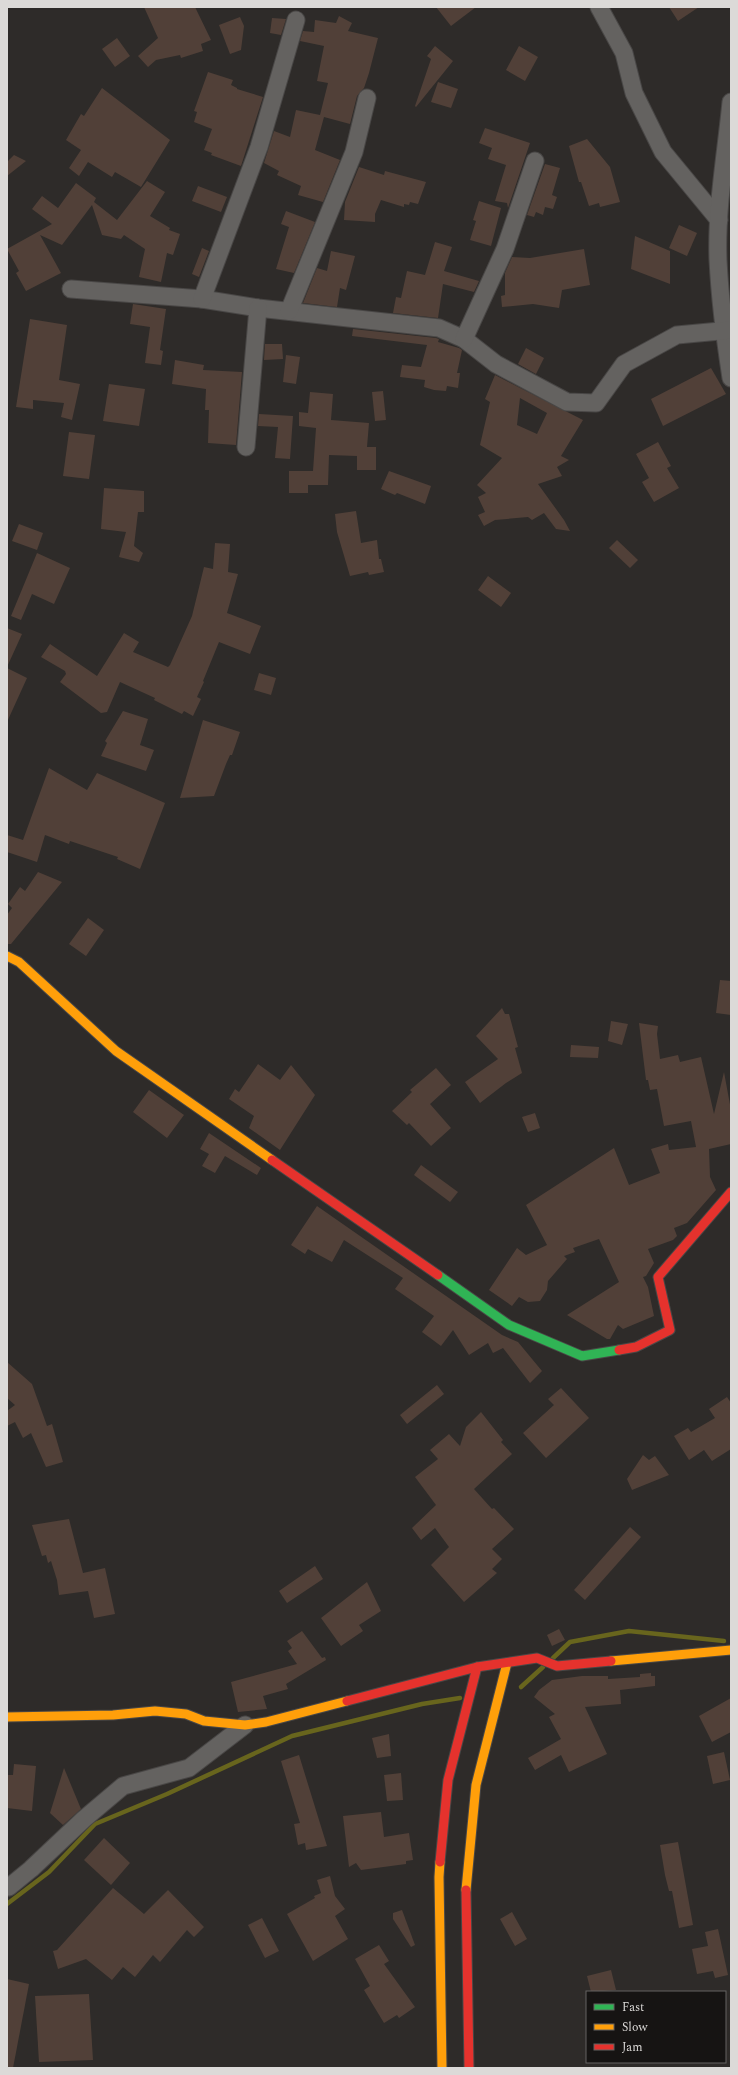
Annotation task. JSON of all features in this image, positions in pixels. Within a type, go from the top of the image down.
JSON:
[{"type":"street","points":[[599,7],[624,54],[634,93],[663,152],[719,220]]},
{"type":"street","points":[[202,299],[259,147],[296,20]]},
{"type":"street","points":[[289,310],[354,152],[367,98]]},
{"type":"street","points":[[731,102],[719,220],[718,259],[727,330],[731,378]]},
{"type":"street","points":[[464,338],[505,249],[535,161]]},
{"type":"street","points":[[72,289],[202,299],[258,308],[289,310],[439,328],[464,338],[496,364],[567,402],[596,404],[624,364],[677,335],[727,330]]},
{"type":"street","points":[[246,447],[258,308]]},
{"type":"street","points":[[7,956],[19,962],[116,1051],[509,1325],[582,1356],[636,1348],[670,1330],[658,1277],[731,1192]]},
{"type":"street","points":[[7,1717],[113,1715],[155,1711],[186,1714],[204,1721],[245,1725],[266,1722],[477,1667],[537,1658],[557,1666],[731,1650]]},
{"type":"street","points":[[470,2068],[466,1878],[476,1786],[507,1663]]},
{"type":"street","points":[[442,2068],[438,1877],[448,1780],[477,1667]]},
{"type":"street","points":[[7,1886],[9,1887],[32,1869],[84,1819],[123,1786],[189,1768],[245,1725]]},
{"type":"building","points":[[144,7],[195,7],[211,40],[201,44],[203,51],[181,58],[180,55],[156,60],[148,67],[138,56],[158,38]]},
{"type":"building","points":[[436,7],[476,7],[451,26]]},
{"type":"building","points":[[669,7],[699,7],[678,21]]},
{"type":"building","points":[[339,16],[352,23],[348,31],[378,38],[369,73],[364,88],[357,96],[350,124],[324,117],[315,150],[340,160],[323,202],[298,195],[301,186],[277,175],[279,171],[264,163],[274,131],[290,137],[296,110],[320,115],[328,83],[317,81],[324,46],[300,41],[303,31],[314,32],[315,20],[336,23]]},
{"type":"building","points":[[240,17],[244,26],[241,50],[230,54],[219,25]]},
{"type":"building","points":[[272,18],[286,19],[281,35],[270,33]]},
{"type":"building","points":[[117,38],[130,56],[115,67],[102,49]]},
{"type":"building","points":[[435,46],[453,61],[416,107],[415,106],[431,59],[427,56]]},
{"type":"building","points":[[519,46],[538,57],[525,81],[506,70]]},
{"type":"building","points":[[208,72],[233,80],[231,85],[237,89],[263,97],[241,166],[211,155],[212,153],[204,150],[212,129],[194,122],[197,112],[194,111]]},
{"type":"building","points":[[438,82],[458,89],[451,108],[431,102]]},
{"type":"building","points":[[102,88],[170,140],[141,187],[115,172],[112,177],[88,162],[79,176],[69,168],[81,150],[66,140],[81,114],[84,116]]},
{"type":"building","points":[[485,128],[530,143],[508,208],[507,203],[495,201],[506,165],[488,159],[492,148],[479,143]]},
{"type":"building","points":[[587,139],[610,167],[620,202],[600,207],[599,203],[589,206],[581,182],[579,182],[569,146]]},
{"type":"building","points":[[14,155],[26,161],[7,176],[7,162]]},
{"type":"building","points":[[545,164],[560,168],[552,195],[557,197],[553,209],[545,207],[543,215],[536,212],[534,217],[527,215]]},
{"type":"building","points":[[359,167],[384,175],[385,171],[426,182],[418,204],[410,202],[409,205],[404,204],[404,207],[381,200],[375,214],[375,222],[344,220],[345,202]]},
{"type":"building","points":[[147,181],[165,192],[150,216],[170,228],[169,230],[180,234],[173,255],[167,253],[161,282],[139,277],[145,249],[124,235],[121,239],[102,235],[92,205],[62,245],[40,235],[61,273],[26,291],[16,273],[19,271],[7,249],[52,224],[32,209],[42,196],[58,208],[76,183],[96,198],[94,202],[117,220]]},
{"type":"building","points":[[198,186],[227,197],[221,212],[192,201]]},
{"type":"building","points":[[479,201],[501,208],[491,246],[470,240],[476,221],[473,220]]},
{"type":"building","points":[[286,211],[315,222],[294,273],[276,269],[289,227],[281,224]]},
{"type":"building","points":[[679,225],[697,233],[687,256],[669,248]]},
{"type":"building","points":[[635,236],[670,251],[670,284],[631,269]]},
{"type":"building","points":[[435,242],[452,247],[444,271],[479,281],[474,292],[443,284],[438,318],[393,313],[396,297],[401,298],[407,271],[425,275]]},
{"type":"building","points":[[202,248],[209,251],[199,277],[192,274]]},
{"type":"building","points":[[584,249],[590,285],[562,290],[559,308],[533,304],[502,307],[501,296],[505,295],[505,273],[512,257],[530,258]]},
{"type":"building","points":[[331,251],[355,256],[346,290],[340,288],[337,307],[303,303],[317,268],[327,271]]},
{"type":"building","points":[[133,304],[166,309],[160,350],[163,351],[161,365],[145,363],[150,327],[130,324]]},
{"type":"building","points":[[30,319],[67,325],[59,380],[80,384],[72,420],[61,417],[64,403],[33,400],[33,409],[16,407]]},
{"type":"building","points":[[353,329],[436,338],[439,339],[438,342],[459,348],[462,350],[457,373],[460,373],[458,388],[447,386],[446,391],[434,390],[424,387],[425,380],[400,377],[402,365],[421,367],[427,345],[352,336]]},
{"type":"building","points":[[265,344],[282,344],[283,359],[264,360]]},
{"type":"building","points":[[526,348],[544,358],[536,374],[518,364]]},
{"type":"building","points":[[286,355],[300,357],[296,384],[283,382]]},
{"type":"building","points":[[175,360],[204,365],[203,370],[242,372],[236,445],[208,443],[209,410],[205,410],[206,389],[172,384]]},
{"type":"building","points":[[711,368],[726,394],[663,426],[651,399]]},
{"type":"building","points":[[495,375],[583,420],[561,456],[569,460],[557,467],[562,476],[538,484],[564,520],[570,531],[556,529],[544,513],[532,520],[528,517],[495,520],[484,526],[478,515],[485,512],[478,497],[486,493],[477,485],[502,458],[480,445],[490,402],[485,399]],"holes":[[[520,398],[547,413],[537,434],[517,425]]]},
{"type":"building","points":[[109,384],[145,389],[139,426],[103,421]]},
{"type":"building","points":[[383,391],[386,420],[375,421],[372,392]]},
{"type":"building","points":[[310,392],[333,394],[331,420],[369,423],[367,447],[376,447],[376,470],[357,470],[357,456],[329,455],[328,485],[308,485],[308,493],[289,493],[289,471],[313,471],[316,428],[299,426],[299,412],[308,413]]},
{"type":"building","points":[[259,414],[293,416],[290,459],[275,458],[278,427],[258,426]]},
{"type":"building","points":[[69,432],[95,435],[89,479],[63,476]]},
{"type":"building","points":[[658,442],[671,466],[667,468],[679,488],[654,502],[642,482],[649,478],[636,454]]},
{"type":"building","points":[[389,471],[431,486],[425,504],[397,493],[395,495],[381,489]]},
{"type":"building","points":[[104,488],[144,491],[144,512],[138,512],[134,546],[143,553],[139,562],[119,557],[126,532],[101,529]]},
{"type":"building","points":[[356,511],[361,543],[377,540],[379,559],[381,559],[384,572],[369,575],[368,572],[350,576],[337,532],[335,514]]},
{"type":"building","points":[[19,524],[43,533],[37,550],[12,541]]},
{"type":"building","points":[[617,540],[638,560],[630,568],[609,548]]},
{"type":"building","points":[[215,543],[230,544],[228,572],[238,574],[227,613],[261,626],[250,654],[219,642],[197,697],[201,699],[193,716],[184,711],[182,714],[154,700],[155,698],[120,682],[107,712],[101,713],[60,682],[66,674],[65,671],[41,657],[50,644],[97,676],[124,633],[139,642],[133,652],[168,667],[192,616],[204,567],[213,569]]},
{"type":"building","points":[[37,553],[70,568],[54,604],[32,594],[21,620],[11,616]]},
{"type":"building","points":[[488,576],[511,593],[501,607],[478,590]]},
{"type":"building","points":[[7,628],[22,634],[7,667]]},
{"type":"building","points":[[7,668],[27,678],[7,722]]},
{"type":"building","points":[[259,673],[276,678],[271,695],[254,690]]},
{"type":"building","points":[[123,711],[148,719],[140,745],[154,750],[146,771],[101,756],[107,743],[105,741]]},
{"type":"building","points":[[203,720],[240,732],[232,755],[230,755],[226,764],[214,796],[180,798]]},
{"type":"building","points":[[49,768],[87,790],[97,773],[165,803],[140,869],[117,859],[118,857],[70,841],[69,844],[45,835],[37,862],[7,852],[7,835],[23,840]]},
{"type":"building","points":[[38,872],[62,882],[11,944],[7,944],[7,915],[12,908],[8,904],[20,887],[25,891]]},
{"type":"building","points":[[88,918],[104,930],[86,956],[69,944]]},
{"type":"building","points":[[720,980],[731,981],[731,1015],[716,1013]]},
{"type":"building","points":[[502,1008],[505,1014],[509,1014],[518,1047],[515,1048],[522,1073],[480,1103],[465,1082],[498,1059],[476,1036]]},
{"type":"building","points":[[611,1021],[628,1024],[622,1045],[608,1041]]},
{"type":"building","points":[[639,1023],[658,1026],[657,1034],[660,1059],[678,1055],[680,1062],[701,1057],[714,1114],[724,1072],[731,1110],[731,1144],[709,1149],[710,1177],[716,1190],[687,1223],[674,1228],[677,1236],[673,1240],[648,1249],[654,1263],[646,1276],[643,1277],[648,1287],[654,1316],[623,1329],[618,1325],[610,1339],[607,1339],[567,1315],[619,1282],[599,1239],[573,1248],[575,1252],[564,1256],[567,1259],[548,1281],[547,1290],[540,1301],[528,1302],[519,1297],[512,1306],[489,1290],[517,1248],[526,1255],[547,1245],[526,1205],[614,1148],[629,1185],[660,1173],[651,1149],[668,1144],[669,1150],[696,1147],[691,1121],[664,1126],[657,1089],[650,1090],[648,1080],[646,1080]]},
{"type":"building","points":[[571,1045],[599,1047],[598,1058],[570,1057]]},
{"type":"building","points":[[258,1064],[280,1080],[291,1065],[315,1095],[280,1150],[249,1128],[254,1116],[229,1099],[235,1089],[239,1092]]},
{"type":"building","points":[[436,1068],[451,1085],[430,1104],[451,1128],[431,1146],[409,1123],[407,1125],[392,1111],[412,1092],[410,1090]]},
{"type":"building","points":[[149,1090],[184,1115],[167,1138],[133,1112]]},
{"type":"building","points":[[535,1113],[540,1128],[528,1132],[522,1117]]},
{"type":"building","points":[[209,1133],[261,1168],[257,1175],[225,1156],[215,1173],[202,1166],[209,1154],[200,1149]]},
{"type":"building","points":[[421,1165],[458,1192],[450,1202],[414,1175]]},
{"type":"building","points":[[317,1206],[502,1335],[518,1342],[542,1371],[530,1383],[503,1348],[493,1353],[488,1343],[469,1355],[453,1330],[441,1346],[422,1332],[434,1316],[395,1289],[403,1278],[344,1240],[332,1262],[308,1249],[305,1254],[291,1245]]},
{"type":"building","points":[[7,1362],[32,1384],[47,1426],[52,1424],[63,1462],[46,1467],[31,1433],[23,1438],[15,1422],[7,1426],[7,1411],[15,1405],[7,1398]]},
{"type":"building","points":[[437,1385],[444,1394],[407,1424],[400,1415]]},
{"type":"building","points":[[561,1388],[589,1418],[546,1458],[523,1433],[554,1405],[548,1399]]},
{"type":"building","points":[[727,1397],[731,1403],[731,1449],[712,1461],[704,1450],[689,1460],[674,1436],[688,1428],[691,1432],[715,1418],[709,1409]]},
{"type":"building","points":[[481,1412],[503,1440],[501,1442],[512,1454],[474,1489],[492,1509],[494,1508],[514,1529],[492,1549],[502,1559],[492,1569],[497,1573],[464,1602],[431,1565],[449,1547],[435,1528],[421,1540],[412,1528],[436,1505],[415,1477],[438,1459],[430,1450],[449,1434],[460,1446],[466,1427]]},
{"type":"building","points":[[643,1455],[649,1460],[655,1456],[669,1475],[632,1490],[627,1479]]},
{"type":"building","points":[[69,1519],[83,1573],[105,1568],[115,1614],[94,1618],[88,1591],[59,1595],[57,1580],[51,1561],[48,1563],[46,1555],[42,1556],[32,1525]]},
{"type":"building","points":[[630,1527],[641,1537],[585,1600],[574,1590]]},
{"type":"building","points":[[315,1566],[323,1579],[287,1603],[279,1591]]},
{"type":"building","points":[[367,1582],[381,1611],[359,1625],[363,1631],[341,1646],[321,1618]]},
{"type":"building","points":[[559,1629],[565,1640],[552,1646],[547,1635]]},
{"type":"building","points":[[302,1631],[322,1658],[325,1657],[326,1660],[286,1684],[288,1689],[263,1696],[267,1709],[238,1712],[231,1682],[297,1664],[288,1651],[292,1648],[287,1641]]},
{"type":"building","points":[[651,1673],[651,1676],[655,1676],[655,1686],[620,1690],[621,1704],[585,1707],[607,1754],[569,1772],[561,1755],[535,1770],[528,1758],[561,1739],[549,1717],[555,1714],[534,1697],[539,1690],[552,1680],[582,1676],[608,1676],[608,1679],[640,1677],[640,1674]]},
{"type":"building","points":[[731,1698],[731,1732],[712,1742],[699,1716]]},
{"type":"building","points":[[389,1734],[391,1756],[377,1758],[372,1738]]},
{"type":"building","points":[[724,1752],[730,1780],[713,1784],[707,1756]]},
{"type":"building","points":[[299,1755],[327,1846],[306,1850],[305,1843],[298,1845],[294,1824],[300,1823],[281,1761]]},
{"type":"building","points":[[14,1764],[36,1766],[32,1811],[7,1808],[7,1775],[13,1775]]},
{"type":"building","points":[[64,1768],[81,1809],[63,1825],[50,1813]]},
{"type":"building","points":[[401,1773],[403,1800],[387,1801],[384,1775]]},
{"type":"building","points":[[381,1812],[384,1837],[409,1833],[413,1860],[406,1861],[406,1864],[361,1870],[356,1863],[349,1867],[343,1816]]},
{"type":"building","points":[[104,1838],[130,1863],[111,1885],[84,1860]]},
{"type":"building","points":[[678,1842],[693,1925],[679,1928],[672,1891],[669,1891],[665,1875],[660,1845]]},
{"type":"building","points":[[330,1876],[335,1896],[345,1909],[335,1916],[348,1939],[313,1961],[287,1914],[321,1893],[317,1880]]},
{"type":"building","points":[[113,1888],[144,1914],[168,1890],[204,1927],[194,1937],[187,1930],[160,1962],[153,1955],[135,1977],[123,1967],[112,1980],[86,1959],[58,1969],[53,1951],[57,1950]]},
{"type":"building","points":[[402,1910],[415,1945],[411,1947],[393,1919],[393,1913]]},
{"type":"building","points":[[512,1912],[527,1939],[515,1946],[500,1919]]},
{"type":"building","points":[[262,1918],[279,1951],[265,1958],[248,1925]]},
{"type":"building","points":[[718,1929],[728,1975],[715,1978],[713,1971],[697,1974],[692,1949],[708,1946],[705,1932]]},
{"type":"building","points":[[379,1945],[389,1961],[384,1964],[415,2007],[399,2018],[397,2015],[384,2023],[364,1990],[370,1986],[355,1959]]},
{"type":"building","points":[[611,1970],[616,1990],[591,1991],[587,1976]]},
{"type":"building","points":[[7,1979],[29,1984],[13,2068],[7,2067]]},
{"type":"building","points":[[89,1994],[93,2060],[39,2062],[35,1996]]},
{"type":"waterway","points":[[553,1658],[570,1642],[629,1631],[724,1641]]},
{"type":"waterway","points":[[521,1687],[543,1667]]},
{"type":"waterway","points":[[7,1904],[49,1872],[95,1824],[167,1794],[292,1736],[422,1704],[460,1698]]},
{"type":"traffic: fast","points":[[438,1275],[509,1325],[582,1356],[619,1350]]},
{"type":"traffic: slow","points":[[7,956],[19,962],[116,1051],[272,1160]]},
{"type":"traffic: slow","points":[[611,1661],[731,1650]]},
{"type":"traffic: slow","points":[[466,1890],[476,1785],[507,1663]]},
{"type":"traffic: slow","points":[[7,1717],[113,1715],[155,1711],[186,1714],[204,1721],[245,1725],[266,1722],[347,1701]]},
{"type":"traffic: slow","points":[[440,1862],[442,2068]]},
{"type":"traffic: jam","points":[[272,1160],[438,1275]]},
{"type":"traffic: jam","points":[[619,1350],[636,1347],[670,1330],[658,1277],[731,1192]]},
{"type":"traffic: jam","points":[[347,1701],[477,1667],[537,1658],[557,1666],[611,1661]]},
{"type":"traffic: jam","points":[[440,1862],[448,1780],[477,1667]]},
{"type":"traffic: jam","points":[[466,1890],[469,2068]]}]
